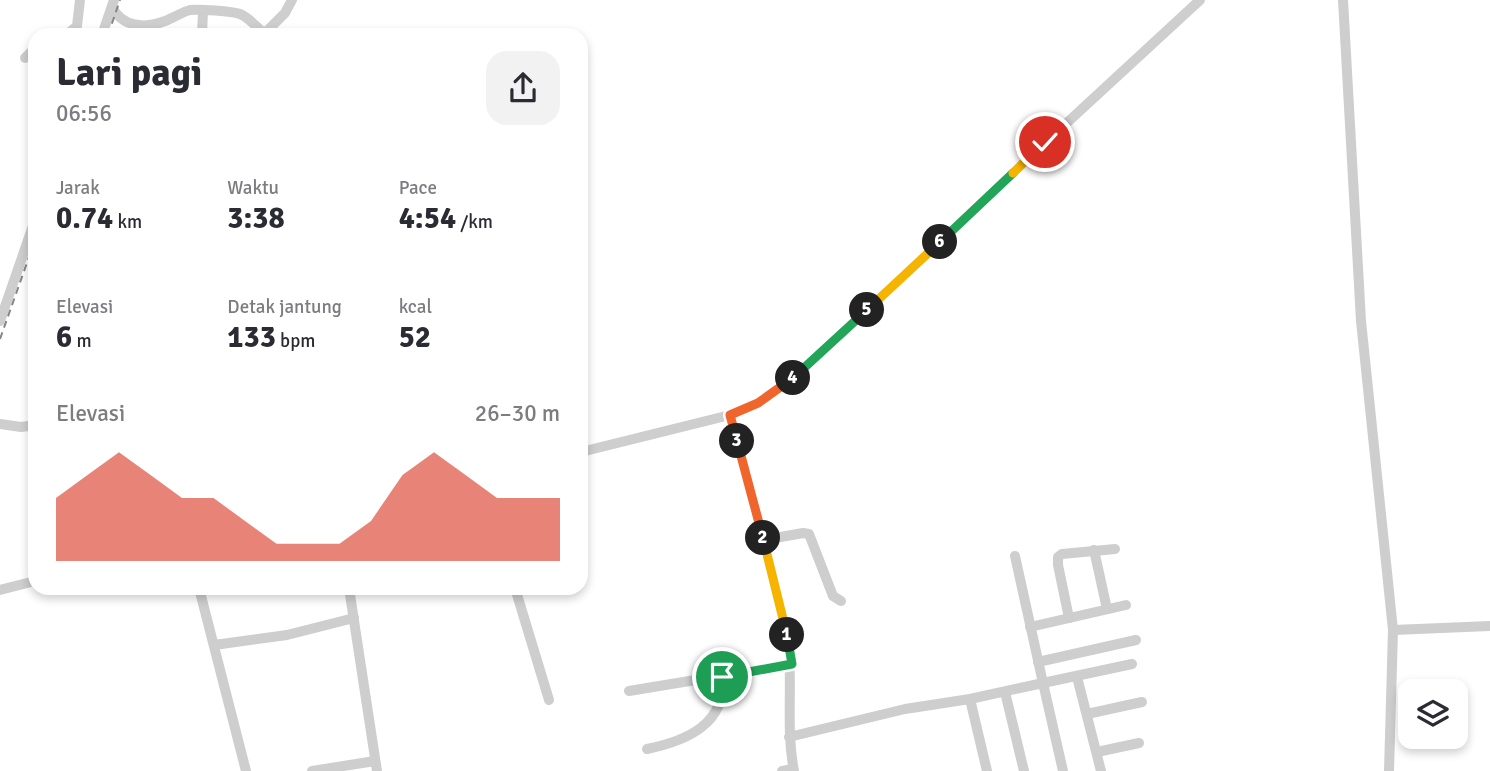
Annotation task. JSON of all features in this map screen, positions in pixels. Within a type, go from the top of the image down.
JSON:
[{"type":"street","points":[[80,0],[80,28]]},
{"type":"street","points":[[270,28],[292,0]]},
{"type":"street","points":[[588,450],[730,415],[758,403],[784,387],[1200,0]]},
{"type":"street","points":[[1343,0],[1361,320],[1393,630],[1389,771]]},
{"type":"street","points":[[113,3],[122,20],[131,25],[161,23],[190,10],[240,14],[258,28]]},
{"type":"street","points":[[104,28],[113,3]]},
{"type":"street","points":[[202,28],[203,11]]},
{"type":"street","points":[[25,58],[28,55]]},
{"type":"street","points":[[0,321],[28,240]]},
{"type":"street","points":[[730,415],[764,540],[792,664],[789,737],[794,770],[782,771]]},
{"type":"street","points":[[0,424],[28,426]]},
{"type":"street","points":[[764,540],[809,534],[833,596],[841,601]]},
{"type":"street","points":[[1069,618],[1057,559],[1062,554],[1115,549]]},
{"type":"street","points":[[1094,550],[1107,609]]},
{"type":"street","points":[[1015,556],[1063,771]]},
{"type":"street","points":[[0,590],[28,583]]},
{"type":"street","points":[[201,595],[246,771]]},
{"type":"street","points":[[312,771],[376,766],[350,595]]},
{"type":"street","points":[[517,595],[549,700]]},
{"type":"street","points":[[1030,628],[1126,605]]},
{"type":"street","points":[[214,646],[287,635],[354,618]]},
{"type":"street","points":[[1393,630],[1490,626]]},
{"type":"street","points":[[1038,662],[1136,640]]},
{"type":"street","points":[[629,691],[792,664]]},
{"type":"street","points":[[789,737],[905,709],[970,699],[1132,664]]},
{"type":"street","points":[[647,749],[676,742],[697,731],[707,722],[723,695],[722,677]]},
{"type":"street","points":[[1077,677],[1101,771]]},
{"type":"street","points":[[1005,692],[1024,771]]},
{"type":"street","points":[[970,699],[987,771]]},
{"type":"street","points":[[1087,714],[1142,702]]},
{"type":"street","points":[[1097,752],[1139,743]]},
{"type":"railway","points":[[110,28],[120,0]]},
{"type":"railway","points":[[0,339],[28,260]]},
{"type":"route","points":[[722,677],[792,664],[764,540],[730,415],[758,403],[784,387],[912,270],[1045,142]]}]
